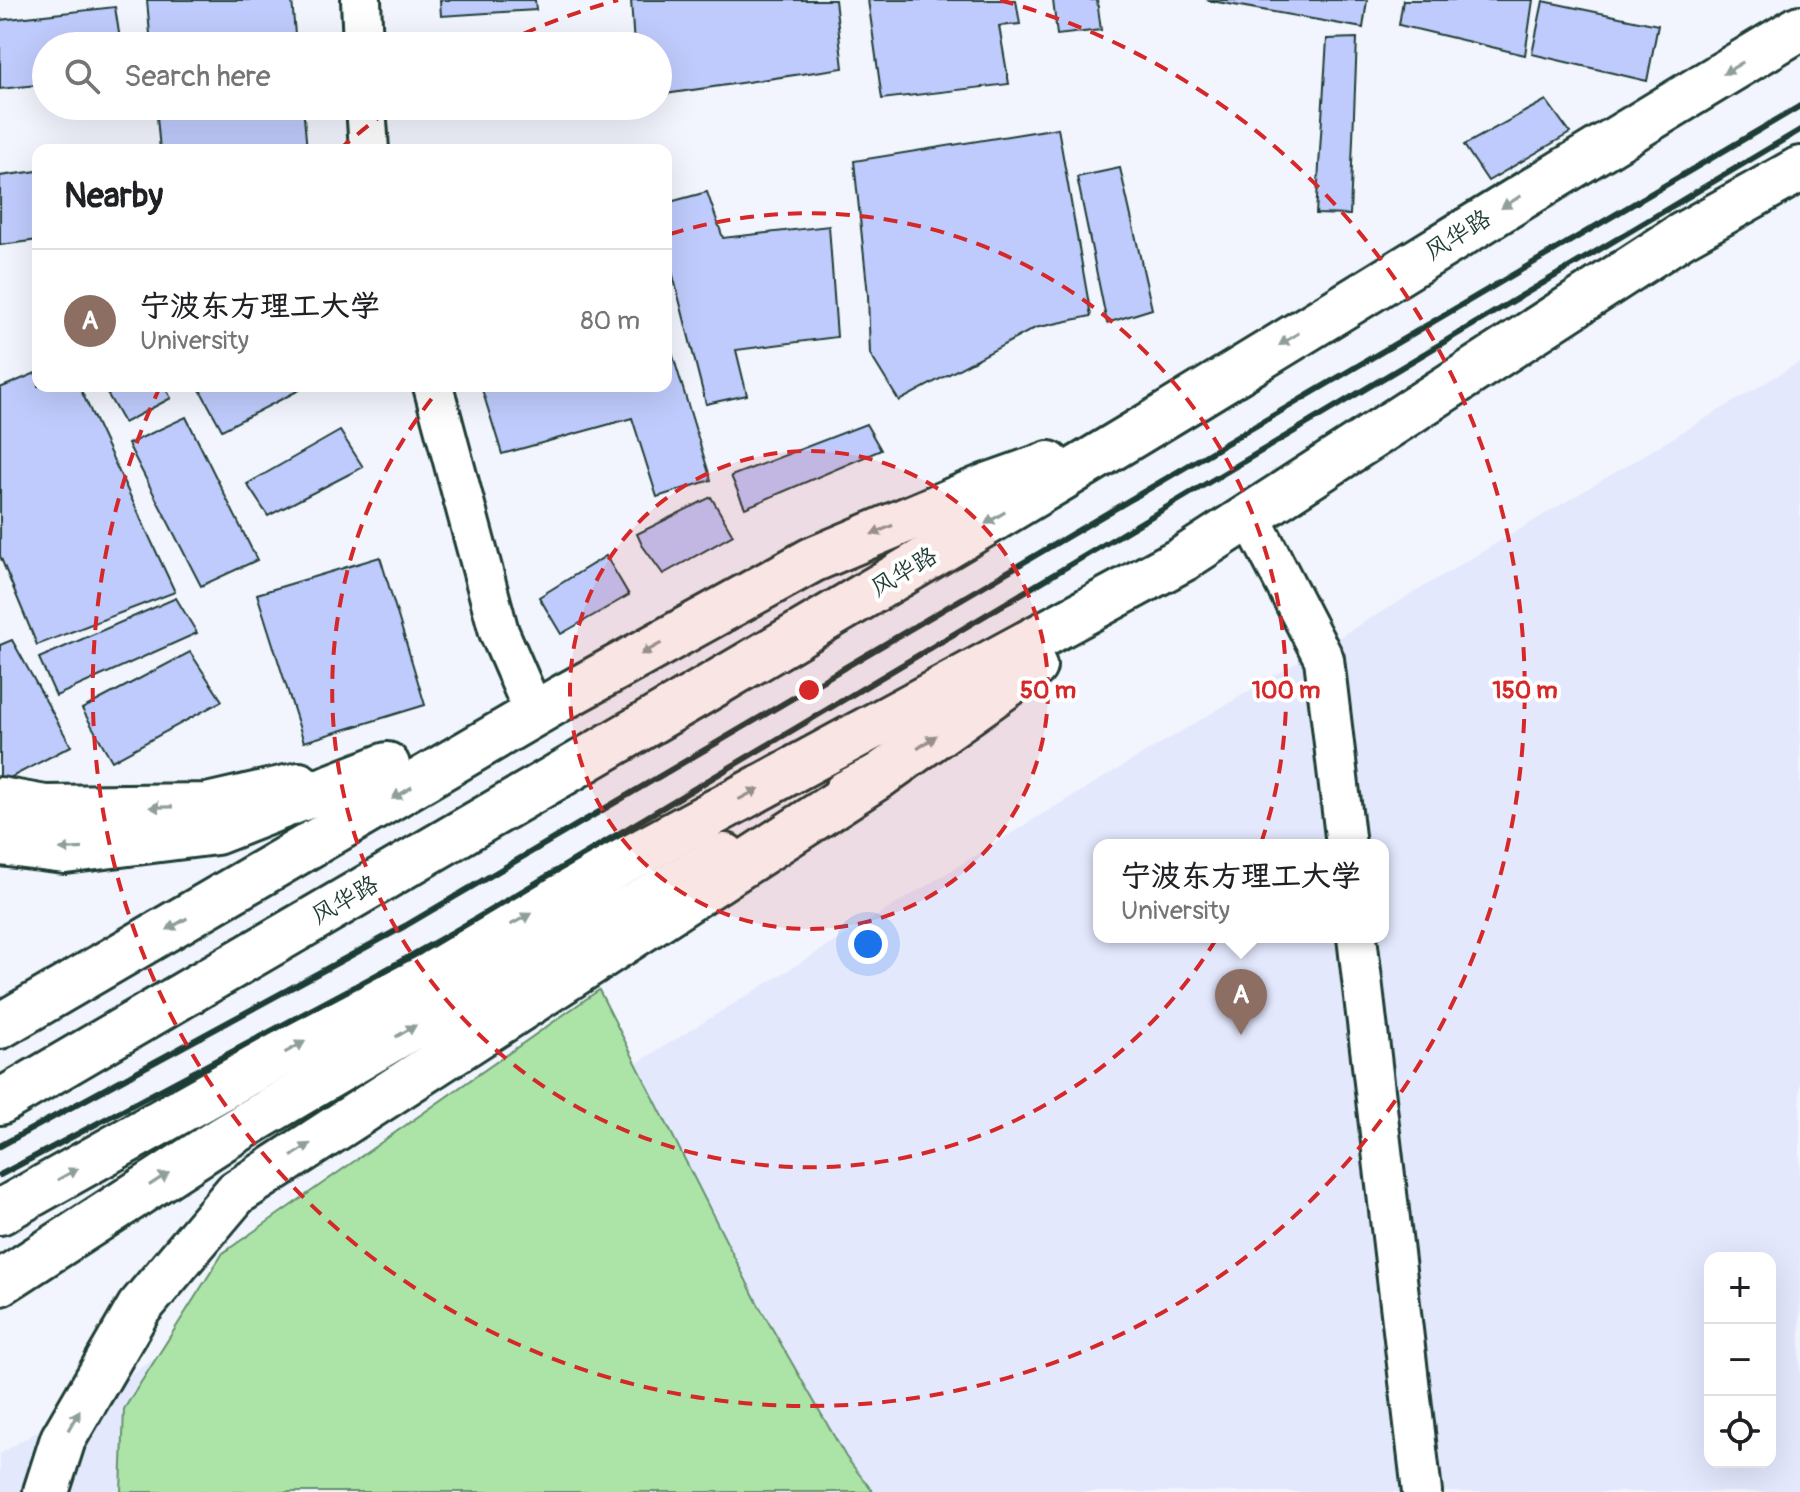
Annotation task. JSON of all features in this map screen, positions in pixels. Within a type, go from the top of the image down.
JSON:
[{"type":"main road","name":"风华路","points":[[0,1102],[675,709],[1138,433],[1617,137],[1800,28]]},
{"type":"main road","points":[[46,1492],[63,1439],[139,1308],[236,1193],[879,776],[1183,559],[1681,236],[1800,169]]},
{"type":"main road","points":[[0,1026],[535,715],[812,560],[987,486],[1138,433]]},
{"type":"main road","points":[[0,1212],[617,865],[1183,559]]},
{"type":"main road","points":[[0,843],[65,851],[216,832],[387,765],[535,715]]},
{"type":"main road","points":[[0,800],[45,808],[207,806],[387,765]]},
{"type":"main road","points":[[0,1283],[222,1139],[429,1017],[655,893],[879,776]]},
{"type":"street","points":[[361,0],[362,32]]},
{"type":"street","points":[[367,120],[369,144]]},
{"type":"street","points":[[435,392],[499,632],[535,715]]},
{"type":"street","points":[[1250,516],[1324,659],[1345,839]]},
{"type":"street","points":[[1358,943],[1422,1492]]},
{"type":"shaded area","points":[[1800,362],[1800,1492],[0,1492],[0,1454],[1046,812]]},
{"type":"green space","points":[[599,990],[758,1304],[846,1457],[873,1492],[121,1492],[124,1409],[223,1253]]},
{"type":"building","points":[[147,0],[292,0],[295,32],[150,32]]},
{"type":"building","points":[[440,0],[535,0],[536,10],[441,16]]},
{"type":"building","points":[[631,0],[835,0],[843,68],[672,93],[672,32],[633,32]]},
{"type":"building","points":[[868,0],[1016,0],[1020,24],[999,26],[1009,84],[882,99]]},
{"type":"building","points":[[1053,0],[1097,0],[1101,30],[1057,35]]},
{"type":"building","points":[[1206,0],[1367,0],[1363,28]]},
{"type":"building","points":[[1403,0],[1533,0],[1525,55],[1399,25]]},
{"type":"building","points":[[1543,1],[1658,25],[1647,81],[1532,54]]},
{"type":"building","points":[[115,7],[119,32],[32,32],[32,86],[0,89],[0,20]]},
{"type":"building","points":[[1357,38],[1350,215],[1316,214],[1327,39]]},
{"type":"building","points":[[1546,100],[1570,133],[1488,181],[1464,145]]},
{"type":"building","points":[[157,120],[304,120],[306,144],[159,144]]},
{"type":"building","points":[[1058,128],[1091,316],[1035,328],[899,401],[870,354],[868,295],[854,161]]},
{"type":"building","points":[[1120,168],[1152,309],[1107,323],[1077,177]]},
{"type":"building","points":[[32,172],[32,241],[0,245],[0,176]]},
{"type":"building","points":[[707,192],[723,238],[829,226],[837,337],[736,350],[747,395],[706,404],[672,271],[672,201]]},
{"type":"building","points":[[672,353],[711,480],[657,497],[632,418],[502,454],[483,392],[672,392]]},
{"type":"building","points":[[32,375],[32,392],[82,392],[175,592],[37,645],[0,556],[0,388]]},
{"type":"building","points":[[106,392],[168,392],[171,398],[124,423]]},
{"type":"building","points":[[201,392],[295,392],[222,430]]},
{"type":"building","points":[[186,417],[257,560],[201,586],[128,444]]},
{"type":"building","points":[[866,424],[881,450],[745,508],[731,476]]},
{"type":"building","points":[[340,431],[363,467],[268,516],[247,484]]},
{"type":"building","points":[[711,497],[733,535],[663,574],[637,534]]},
{"type":"building","points":[[606,556],[629,595],[561,634],[539,597]]},
{"type":"building","points":[[380,557],[425,705],[304,742],[257,594]]},
{"type":"building","points":[[176,598],[197,633],[56,696],[39,658]]},
{"type":"building","points":[[12,640],[71,746],[6,780],[0,777],[0,645]]},
{"type":"building","points":[[190,652],[222,701],[112,761],[82,709]]},
{"type":"railway","points":[[0,1146],[405,926],[1800,106]]},
{"type":"railway","points":[[0,1175],[420,952],[1800,130]]},
{"type":"place","name":"宁波东方理工大学","points":[[1241,1035]]}]
